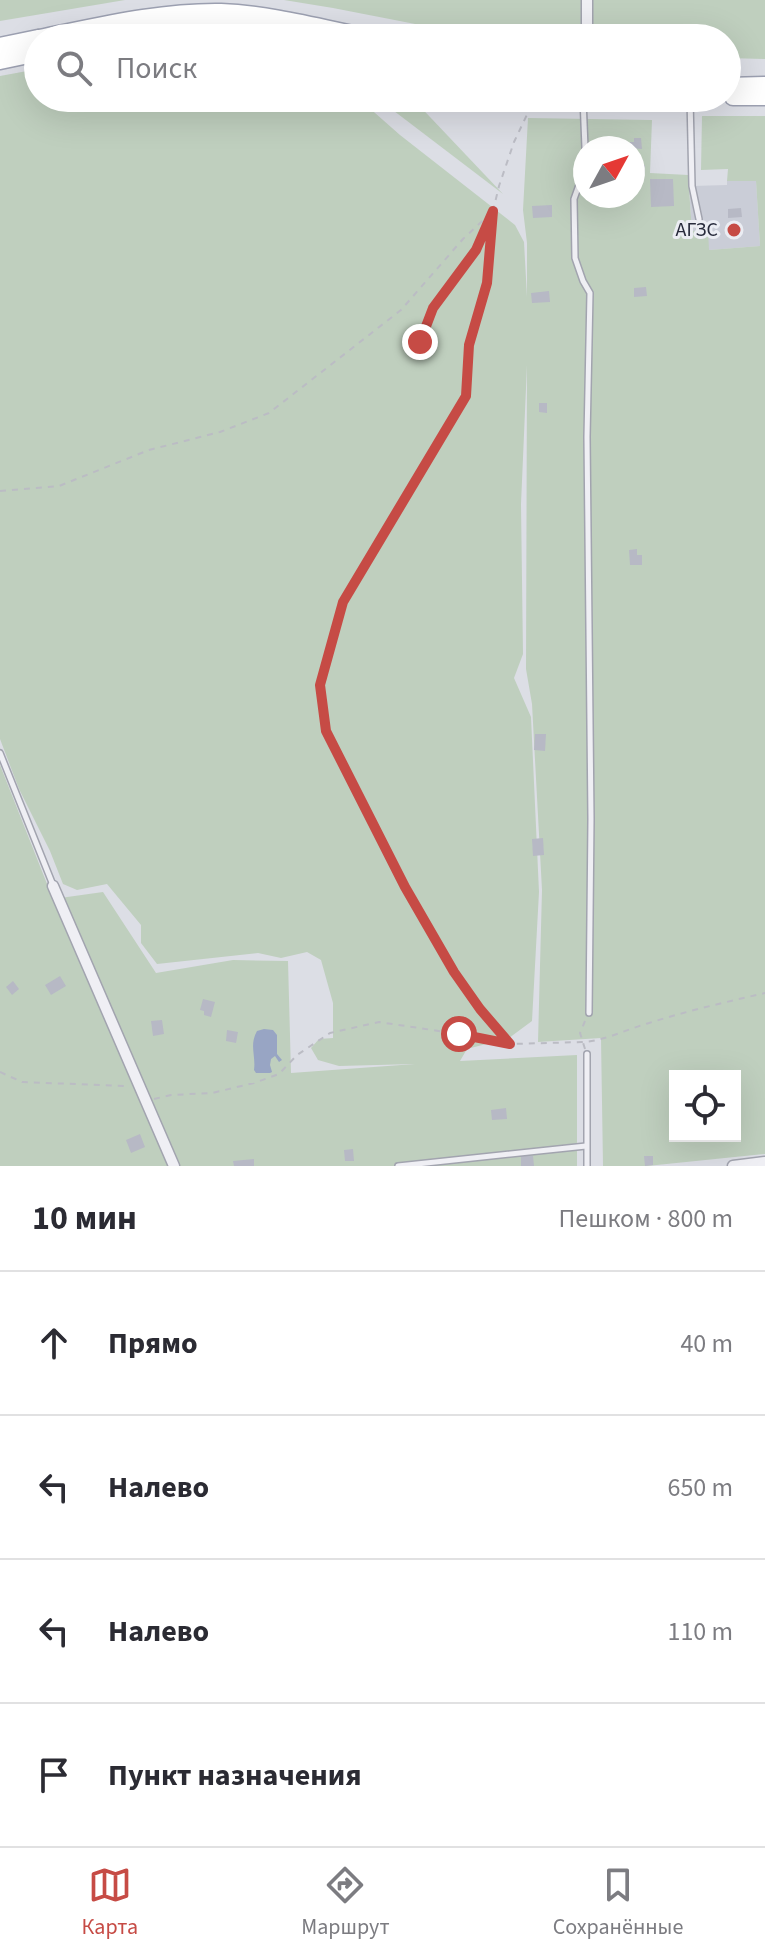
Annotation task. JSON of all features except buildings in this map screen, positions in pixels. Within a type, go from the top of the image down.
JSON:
[{"type":"main road","points":[[108,24],[165,15],[219,12],[301,24]]},
{"type":"main road","points":[[0,46],[24,41]]},
{"type":"main road","points":[[0,61],[24,56]]},
{"type":"main road","points":[[741,86],[765,85]]},
{"type":"main road","points":[[741,97],[765,97]]},
{"type":"street","points":[[587,0],[587,24]]},
{"type":"street","points":[[53,886],[174,1166]]},
{"type":"street","points":[[733,1166],[765,1162]]},
{"type":"lane","points":[[584,112],[585,136]]},
{"type":"lane","points":[[690,112],[692,186],[699,219]]},
{"type":"lane","points":[[574,208],[575,258],[590,293],[587,437],[591,819],[589,1013]]},
{"type":"lane","points":[[0,753],[53,886]]},
{"type":"lane","points":[[587,1054],[587,1166]]},
{"type":"lane","points":[[398,1166],[586,1146]]},
{"type":"path","points":[[510,1044],[454,972],[405,887],[326,731],[320,685],[343,602],[466,396],[469,345],[487,283],[493,211],[514,142],[528,112]]},
{"type":"path","points":[[425,357],[420,342],[433,308],[476,250],[493,211]]},
{"type":"path","points":[[0,491],[59,486],[149,450],[220,432],[269,413],[401,310],[463,239],[493,211]]},
{"type":"path","points":[[0,1072],[22,1082],[125,1086],[146,1101],[171,1095],[212,1093],[254,1083],[279,1074],[297,1055],[330,1033],[379,1022],[510,1044],[582,1042],[594,1041],[691,1010],[765,993]]},
{"type":"path","points":[[587,1054],[580,1033],[589,1013]]},
{"type":"shaded area","points":[[727,181],[756,181],[760,246],[709,250],[692,231],[689,188],[727,185]]},
{"type":"green space","points":[[0,0],[125,0],[0,21]]},
{"type":"green space","points":[[284,0],[765,0],[765,59],[741,58],[741,24],[415,24]]},
{"type":"green space","points":[[24,72],[24,112],[374,112],[515,225],[524,242],[527,297],[527,243],[523,210],[528,118],[652,120],[650,173],[688,175],[692,231],[708,230],[709,250],[760,246],[756,181],[727,181],[728,169],[701,170],[702,116],[765,116],[765,1154],[647,1166],[603,1166],[601,1038],[538,1042],[542,890],[532,704],[526,669],[527,365],[521,504],[523,654],[514,678],[531,717],[539,892],[532,1021],[509,1038],[467,1049],[460,1061],[577,1055],[577,1166],[0,1166],[0,765],[53,899],[103,892],[156,973],[233,960],[288,961],[291,1073],[415,1064],[339,1066],[318,1060],[311,1048],[319,1039],[333,1038],[333,1003],[321,960],[307,952],[281,958],[258,953],[157,964],[141,943],[141,925],[107,884],[77,890],[63,884],[19,789],[0,739],[0,76]]},
{"type":"green space","points":[[395,112],[425,112],[503,194]]},
{"type":"water","points":[[273,1030],[277,1035],[277,1054],[282,1060],[279,1062],[275,1056],[271,1059],[272,1072],[256,1073],[253,1041],[257,1031]]},
{"type":"place","name":"АГЗС","points":[[734,230]]},
{"type":"route","points":[[420,342],[433,308],[476,250],[493,211],[487,283],[469,345],[466,396],[343,602],[320,685],[326,731],[405,887],[454,972],[510,1044],[459,1034]]}]
